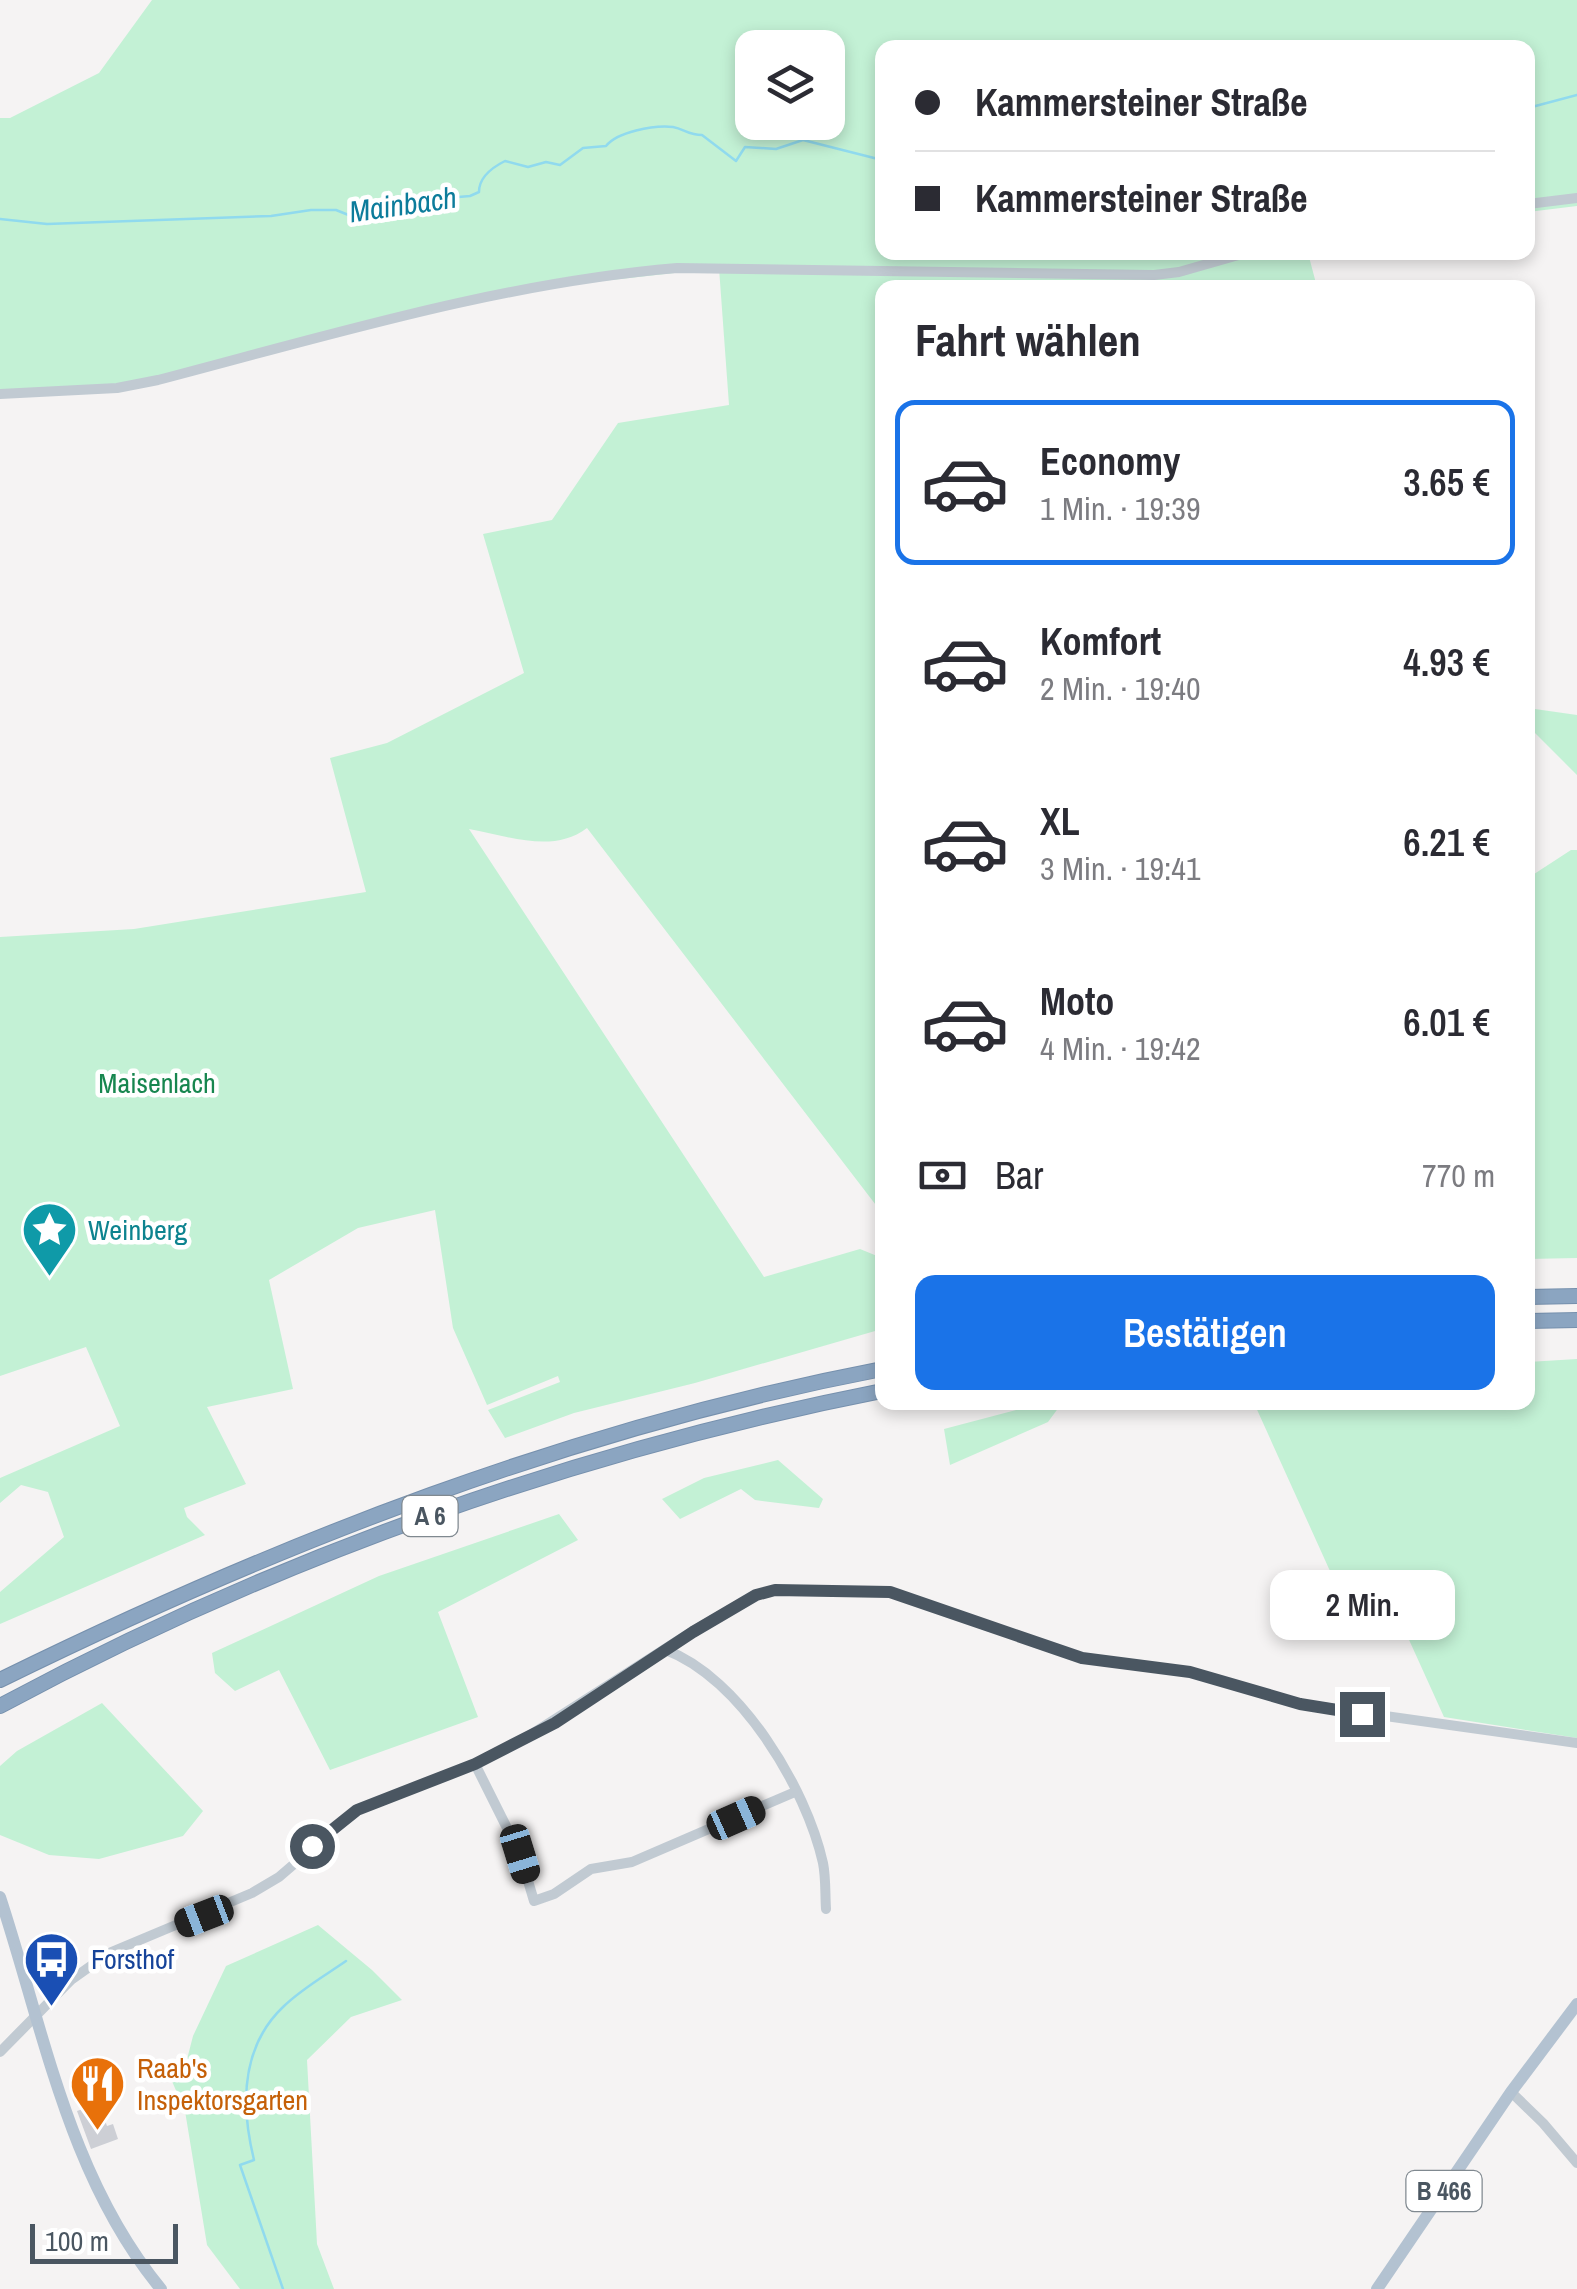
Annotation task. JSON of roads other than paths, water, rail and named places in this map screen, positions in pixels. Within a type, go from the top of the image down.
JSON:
[{"type":"highway","points":[[1535,1297],[1577,1296]]},
{"type":"highway","points":[[1535,1321],[1577,1320]]},
{"type":"highway","name":"A 6","points":[[0,1680],[248,1564],[424,1496],[674,1418],[875,1370]]},
{"type":"highway","name":"A 6","points":[[0,1706],[173,1621],[329,1554],[448,1510],[704,1431],[875,1392]]},
{"type":"main road","points":[[0,1897],[6,1938],[37,2013],[78,2148],[118,2231],[161,2289]]},
{"type":"main road","name":"B 466","points":[[1376,2289],[1511,2092],[1577,2004]]},
{"type":"street","points":[[1535,203],[1577,198]]},
{"type":"street","points":[[0,394],[145,383],[465,301],[606,274],[677,268],[1154,275],[1221,260]]},
{"type":"street","points":[[0,2052],[71,1980],[109,1953],[204,1916],[279,1877],[357,1810],[475,1764],[555,1723],[756,1595],[775,1590],[870,1590],[914,1599],[1082,1658],[1190,1672],[1300,1704],[1577,1742]]},
{"type":"street","points":[[666,1650],[693,1660],[734,1696],[770,1746],[795,1792],[824,1866],[826,1910]]},
{"type":"street","points":[[475,1764],[520,1854],[534,1900],[554,1894],[591,1869],[632,1862],[795,1792]]},
{"type":"street","points":[[1511,2092],[1543,2122],[1577,2163]]},
{"type":"waterway","name":"Mainbach","points":[[1535,106],[1577,95]]},
{"type":"waterway","name":"Mainbach","points":[[0,219],[47,224],[271,216],[311,210],[336,210],[351,216],[364,205],[470,196],[479,192],[488,173],[505,161],[528,167],[546,162],[560,165],[583,148],[606,146],[627,133],[656,127],[702,135],[736,161],[745,147],[776,149],[803,140],[875,158]]},
{"type":"waterway","points":[[283,2289],[240,2165],[254,2160],[247,2120],[248,2079],[258,2041],[269,2023],[298,1994],[346,1961]]},
{"type":"place","name":"Weinberg","points":[[49,1279]]},
{"type":"place","name":"Forsthof","points":[[52,2008]]},
{"type":"place","name":"Raab's Inspektorsgarten","points":[[98,2133]]},
{"type":"park label","name":"Maisenlach","points":[[157,1083]]}]
